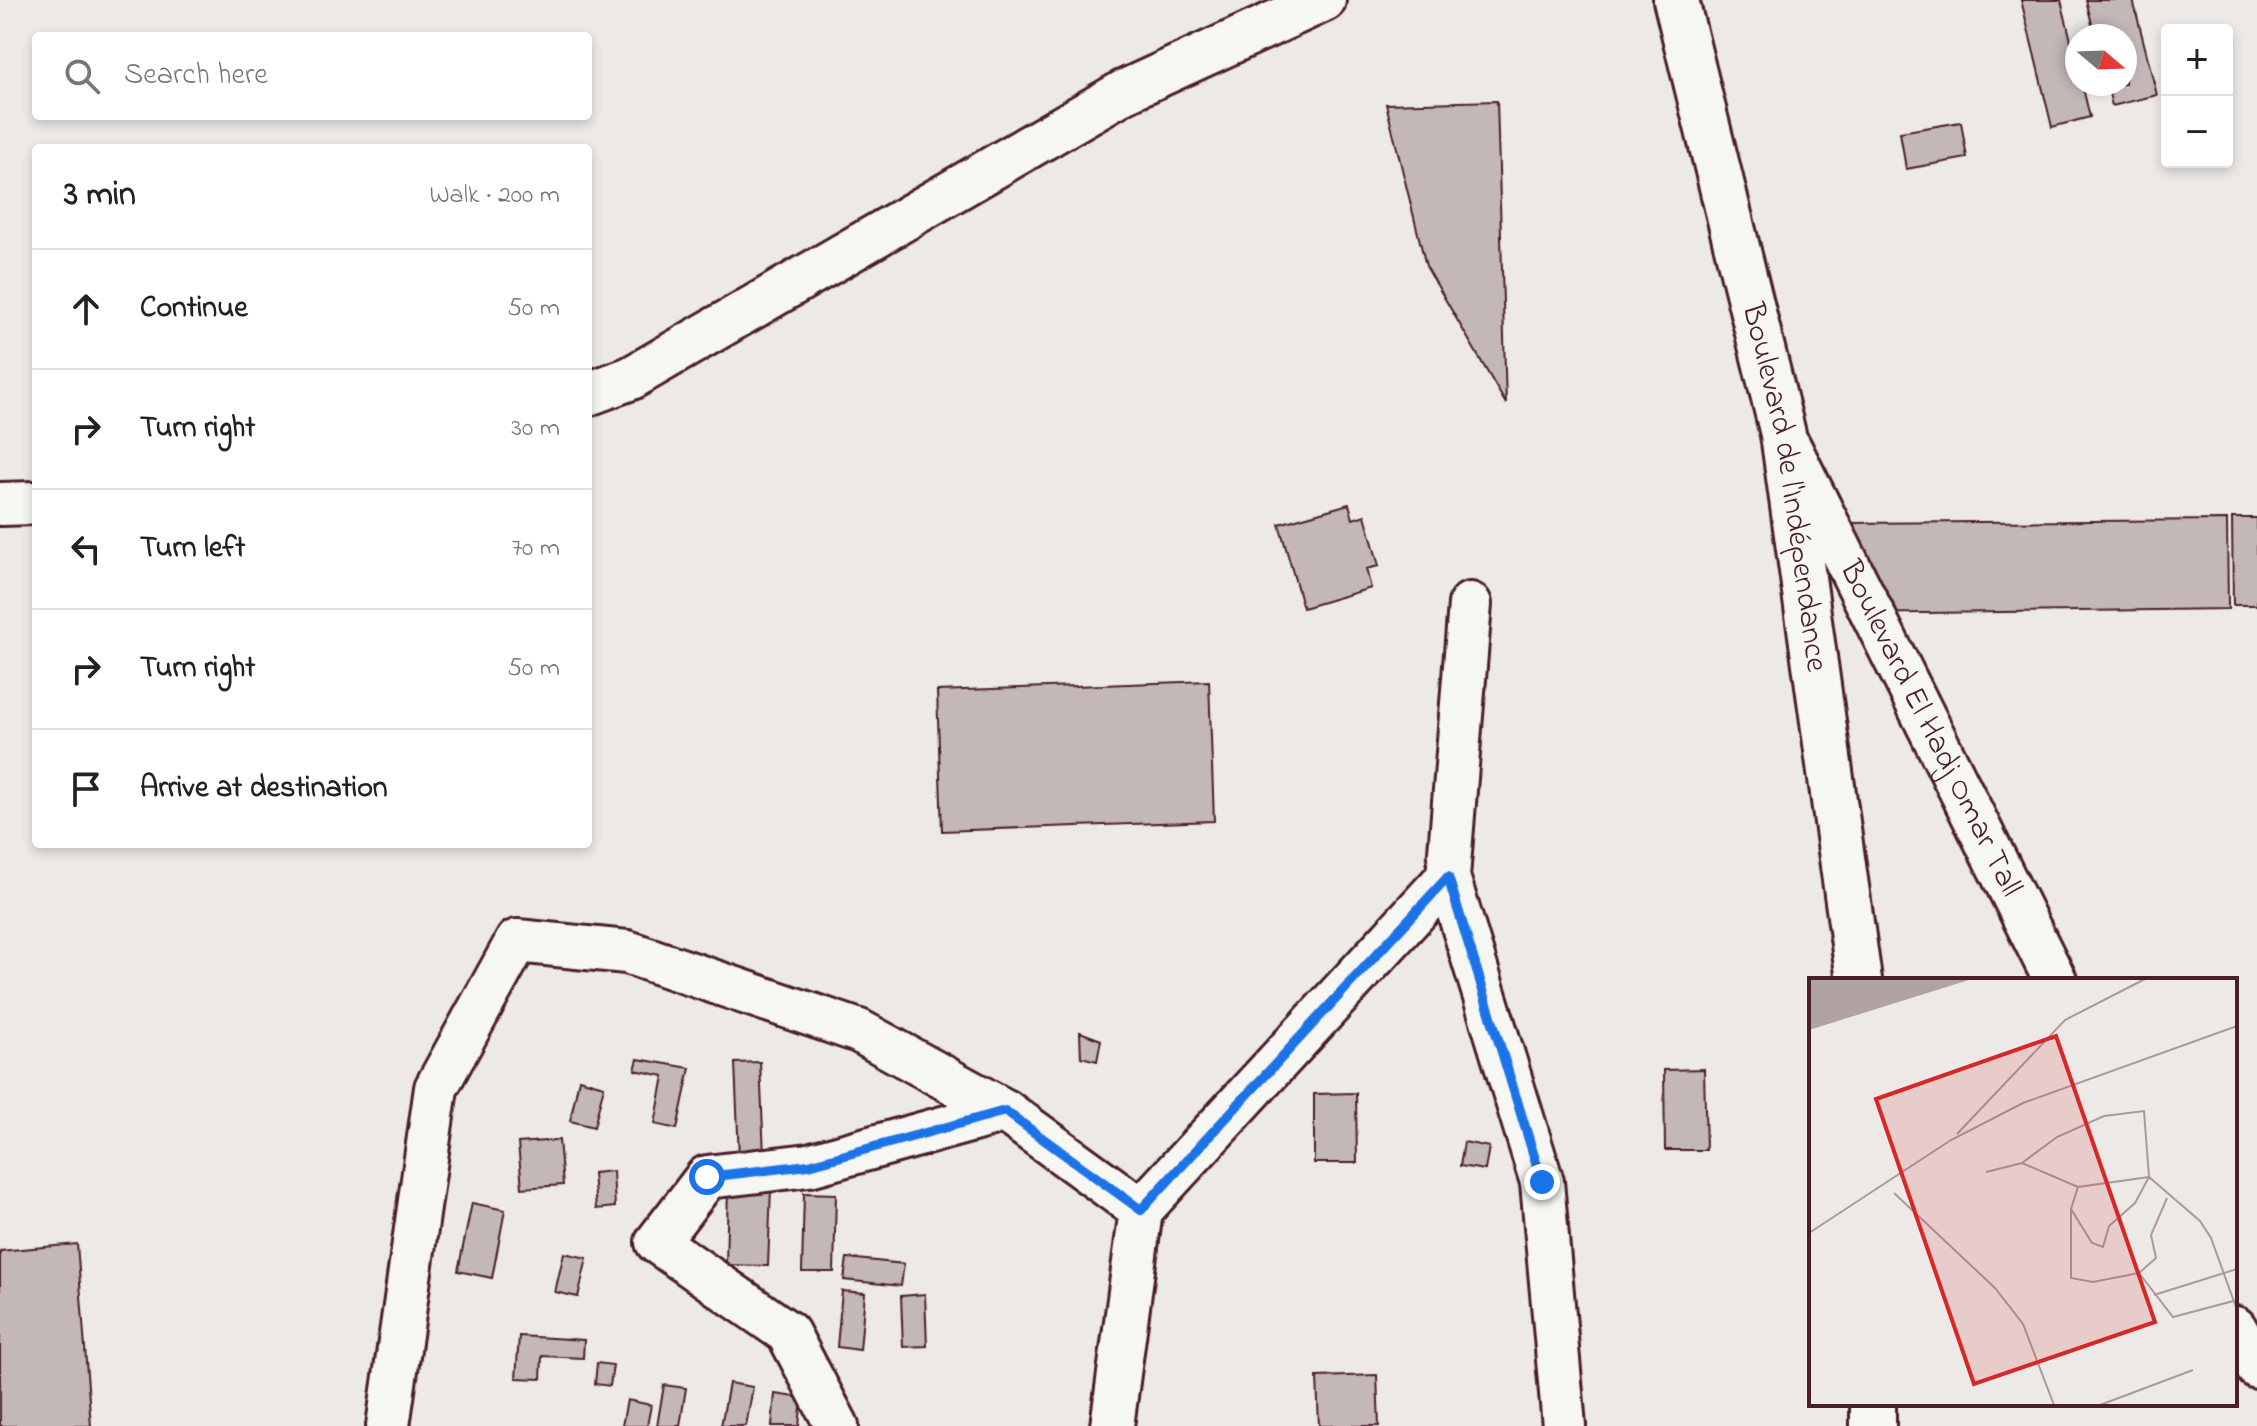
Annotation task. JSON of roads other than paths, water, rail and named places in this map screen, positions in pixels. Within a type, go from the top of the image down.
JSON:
[{"type":"highway","name":"Boulevard de l'Indépendance","points":[[1676,0],[1783,434],[1859,978]]},
{"type":"street","points":[[592,393],[631,378],[1125,91],[1324,0]]},
{"type":"street","name":"Boulevard El Hadj Omar Tall","points":[[1783,434],[2054,978]]},
{"type":"street","points":[[0,504],[32,503]]},
{"type":"street","points":[[1470,604],[1448,877],[1542,1182],[1564,1426]]},
{"type":"street","points":[[1112,1426],[1141,1210],[1448,877]]},
{"type":"street","points":[[388,1426],[436,1088],[517,941],[627,952],[859,1031],[1005,1111],[1141,1210]]},
{"type":"street","points":[[837,1426],[788,1333],[657,1242],[707,1177],[809,1165],[1005,1111]]},
{"type":"street","points":[[2237,1332],[2257,1367]]}]
